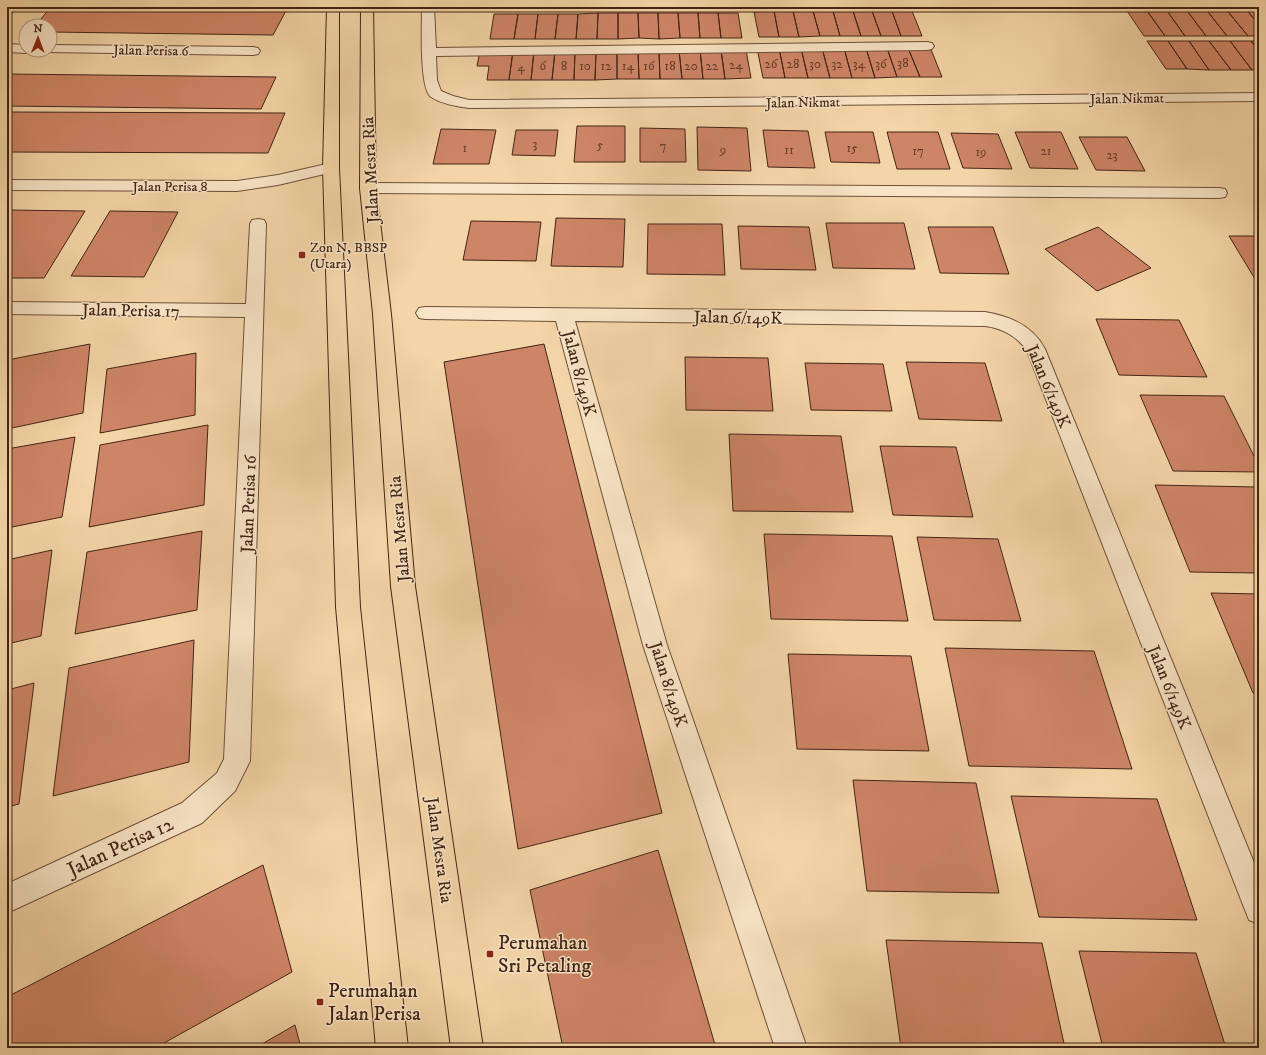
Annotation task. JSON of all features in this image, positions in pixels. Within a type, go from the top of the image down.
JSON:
[{"type":"main road","name":"Jalan Mesra Ria","points":[[334,7],[331,168],[348,608],[392,1048]]},
{"type":"main road","name":"Jalan Mesra Ria","points":[[366,7],[368,188],[382,322],[403,586],[467,1048]]},
{"type":"street","name":"Jalan Nikmat","points":[[428,7],[430,80],[435,93],[450,100],[469,104],[1259,97]]},
{"type":"street","points":[[429,52],[927,46]]},
{"type":"street","points":[[7,48],[18,49]]},
{"type":"street","name":"Jalan Perisa 6","points":[[58,49],[252,51]]},
{"type":"street","name":"Jalan Perisa 8","points":[[7,185],[237,186],[278,180],[331,168]]},
{"type":"street","points":[[368,188],[1218,193]]},
{"type":"street","name":"Jalan Perisa 16","points":[[226,782],[237,761],[258,224]]},
{"type":"street","name":"Jalan Perisa 17","points":[[7,308],[255,311]]},
{"type":"street","name":"Jalan 6/149K","points":[[425,313],[985,319],[1006,325],[1028,338],[1036,349],[1259,910]]},
{"type":"street","name":"Jalan 8/149K","points":[[564,315],[655,645],[792,1048]]},
{"type":"street","name":"Jalan Perisa 12","points":[[7,899],[192,812],[226,782]]},
{"type":"building","points":[[51,7],[288,7],[273,35],[58,32],[58,18],[42,18]]},
{"type":"building","points":[[1125,8],[1145,8],[1165,36],[1144,36]]},
{"type":"building","points":[[1145,8],[1165,8],[1185,36],[1165,36]]},
{"type":"building","points":[[1165,8],[1185,8],[1206,36],[1185,36]]},
{"type":"building","points":[[1185,8],[1205,8],[1227,36],[1206,36]]},
{"type":"building","points":[[1205,8],[1225,8],[1248,36],[1227,36]]},
{"type":"building","points":[[1225,8],[1245,8],[1259,25],[1259,36],[1248,36]]},
{"type":"building","points":[[1245,8],[1259,8],[1259,25]]},
{"type":"building","points":[[774,11],[793,11],[799,37],[779,37]]},
{"type":"building","points":[[774,11],[779,37],[759,37],[754,12]]},
{"type":"building","points":[[793,11],[813,11],[820,36],[799,37]]},
{"type":"building","points":[[813,11],[833,11],[840,36],[820,36]]},
{"type":"building","points":[[833,11],[853,11],[861,36],[840,36]]},
{"type":"building","points":[[853,11],[872,11],[881,36],[861,36]]},
{"type":"building","points":[[872,11],[892,11],[901,36],[881,36]]},
{"type":"building","points":[[892,11],[912,11],[922,36],[901,36]]},
{"type":"building","points":[[598,13],[618,13],[618,39],[597,39]]},
{"type":"building","points":[[598,13],[597,39],[576,39],[578,14]]},
{"type":"building","points":[[618,13],[638,13],[639,38],[618,39]]},
{"type":"building","points":[[638,13],[658,13],[659,39],[639,38]]},
{"type":"building","points":[[658,13],[678,13],[680,38],[659,39]]},
{"type":"building","points":[[678,13],[698,13],[700,38],[680,38]]},
{"type":"building","points":[[698,13],[718,13],[721,38],[700,38]]},
{"type":"building","points":[[718,13],[738,13],[742,38],[721,38]]},
{"type":"building","points":[[494,14],[518,14],[514,39],[490,39]]},
{"type":"building","points":[[518,14],[538,14],[535,39],[514,39]]},
{"type":"building","points":[[538,14],[558,14],[555,39],[535,39]]},
{"type":"building","points":[[558,14],[578,14],[576,39],[555,39]]},
{"type":"building","points":[[1147,41],[1168,41],[1187,69],[1166,69]]},
{"type":"building","points":[[1168,41],[1189,41],[1209,70],[1187,69]]},
{"type":"building","points":[[1189,41],[1209,41],[1231,70],[1209,70]]},
{"type":"building","points":[[1209,41],[1230,41],[1252,70],[1231,70]]},
{"type":"building","points":[[1230,41],[1251,41],[1259,51],[1259,70],[1252,70]]},
{"type":"building","points":[[1251,41],[1259,41],[1259,51]]},
{"type":"building","points":[[930,47],[942,77],[920,77],[908,48]]},
{"type":"building","points":[[757,48],[779,48],[785,78],[763,78]]},
{"type":"building","points":[[779,48],[801,48],[808,78],[785,78]]},
{"type":"building","points":[[801,48],[822,48],[830,78],[808,78]]},
{"type":"building","points":[[822,48],[844,48],[852,78],[830,78]]},
{"type":"building","points":[[844,48],[866,48],[875,78],[852,78]]},
{"type":"building","points":[[866,48],[887,48],[897,77],[875,78]]},
{"type":"building","points":[[887,48],[908,48],[920,77],[897,77]]},
{"type":"building","points":[[679,50],[700,50],[703,79],[682,79]]},
{"type":"building","points":[[679,50],[682,79],[660,79],[659,51]]},
{"type":"building","points":[[700,50],[721,50],[725,79],[703,79]]},
{"type":"building","points":[[721,50],[746,50],[751,78],[725,79]]},
{"type":"building","points":[[480,51],[513,51],[509,80],[487,80],[489,66],[477,66]]},
{"type":"building","points":[[513,51],[534,51],[531,80],[509,80]]},
{"type":"building","points":[[534,51],[555,51],[552,80],[531,80]]},
{"type":"building","points":[[555,51],[575,51],[574,80],[552,80]]},
{"type":"building","points":[[575,51],[596,51],[595,80],[574,80]]},
{"type":"building","points":[[596,51],[617,51],[617,79],[595,80]]},
{"type":"building","points":[[617,51],[638,51],[639,79],[617,79]]},
{"type":"building","points":[[638,51],[659,51],[660,79],[639,79]]},
{"type":"building","points":[[7,74],[276,77],[261,109],[7,106]]},
{"type":"building","points":[[7,112],[285,113],[268,153],[7,152]]},
{"type":"building","points":[[577,126],[625,126],[625,162],[574,162]]},
{"type":"building","points":[[697,127],[747,128],[751,171],[698,170]]},
{"type":"building","points":[[640,128],[685,129],[686,162],[640,162]]},
{"type":"building","points":[[441,129],[496,130],[489,164],[433,164]]},
{"type":"building","points":[[516,130],[558,130],[555,156],[512,155]]},
{"type":"building","points":[[763,130],[808,131],[815,168],[768,167]]},
{"type":"building","points":[[825,132],[873,132],[880,163],[831,162]]},
{"type":"building","points":[[887,132],[938,132],[950,169],[897,169]]},
{"type":"building","points":[[1015,132],[1061,132],[1078,169],[1030,168]]},
{"type":"building","points":[[951,133],[998,134],[1012,169],[963,168]]},
{"type":"building","points":[[1079,137],[1127,137],[1145,171],[1096,170]]},
{"type":"building","points":[[7,210],[85,211],[44,278],[7,278]]},
{"type":"building","points":[[110,211],[178,212],[144,277],[71,276]]},
{"type":"building","points":[[556,218],[625,219],[623,267],[551,266]]},
{"type":"building","points":[[471,221],[541,222],[536,261],[463,260]]},
{"type":"building","points":[[826,223],[904,223],[915,269],[833,268]]},
{"type":"building","points":[[648,224],[722,224],[725,275],[647,274]]},
{"type":"building","points":[[738,226],[809,227],[816,270],[741,269]]},
{"type":"building","points":[[928,227],[993,227],[1009,274],[940,273]]},
{"type":"building","points":[[1098,227],[1151,268],[1097,291],[1045,249]]},
{"type":"building","points":[[1229,236],[1259,236],[1259,284],[1258,284]]},
{"type":"building","points":[[1096,319],[1179,320],[1207,377],[1119,375]]},
{"type":"building","points":[[90,344],[83,413],[7,429],[7,360]]},
{"type":"building","points":[[544,344],[662,813],[518,849],[444,362]]},
{"type":"building","points":[[196,353],[195,415],[100,433],[107,369]]},
{"type":"building","points":[[685,357],[768,358],[773,411],[686,410]]},
{"type":"building","points":[[906,362],[985,363],[1002,421],[919,419]]},
{"type":"building","points":[[805,363],[883,364],[892,411],[811,410]]},
{"type":"building","points":[[1140,395],[1224,396],[1259,466],[1259,472],[1173,471]]},
{"type":"building","points":[[208,425],[204,505],[89,527],[100,445]]},
{"type":"building","points":[[729,434],[841,436],[853,512],[733,511]]},
{"type":"building","points":[[75,437],[62,517],[7,528],[7,449]]},
{"type":"building","points":[[880,446],[956,447],[973,517],[893,515]]},
{"type":"building","points":[[1155,485],[1257,487],[1259,490],[1259,573],[1190,572]]},
{"type":"building","points":[[202,531],[197,610],[75,634],[87,552]]},
{"type":"building","points":[[764,534],[892,536],[908,621],[771,619]]},
{"type":"building","points":[[917,537],[998,539],[1021,621],[934,620]]},
{"type":"building","points":[[52,550],[41,636],[7,644],[7,560]]},
{"type":"building","points":[[1211,593],[1259,594],[1259,693],[1253,693]]},
{"type":"building","points":[[194,640],[189,762],[53,796],[69,668]]},
{"type":"building","points":[[945,648],[1094,651],[1132,769],[969,766]]},
{"type":"building","points":[[788,654],[911,656],[929,751],[797,749]]},
{"type":"building","points":[[34,683],[19,804],[7,807],[7,690]]},
{"type":"building","points":[[853,780],[976,783],[999,893],[867,891]]},
{"type":"building","points":[[1011,796],[1157,799],[1197,920],[1039,917]]},
{"type":"building","points":[[658,850],[716,1048],[563,1048],[530,890]]},
{"type":"building","points":[[263,865],[292,972],[155,1048],[7,1048],[7,997]]},
{"type":"building","points":[[886,940],[1042,943],[1065,1048],[901,1048]]},
{"type":"building","points":[[1079,951],[1196,953],[1226,1048],[1103,1048]]},
{"type":"building","points":[[295,1025],[301,1048],[255,1048]]},
{"type":"place","name":"Zon N, BBSP (Utara)","points":[[302,255]]},
{"type":"place","name":"Perumahan Sri Petaling","points":[[490,954]]},
{"type":"place","name":"Perumahan Jalan Perisa","points":[[320,1002]]}]
